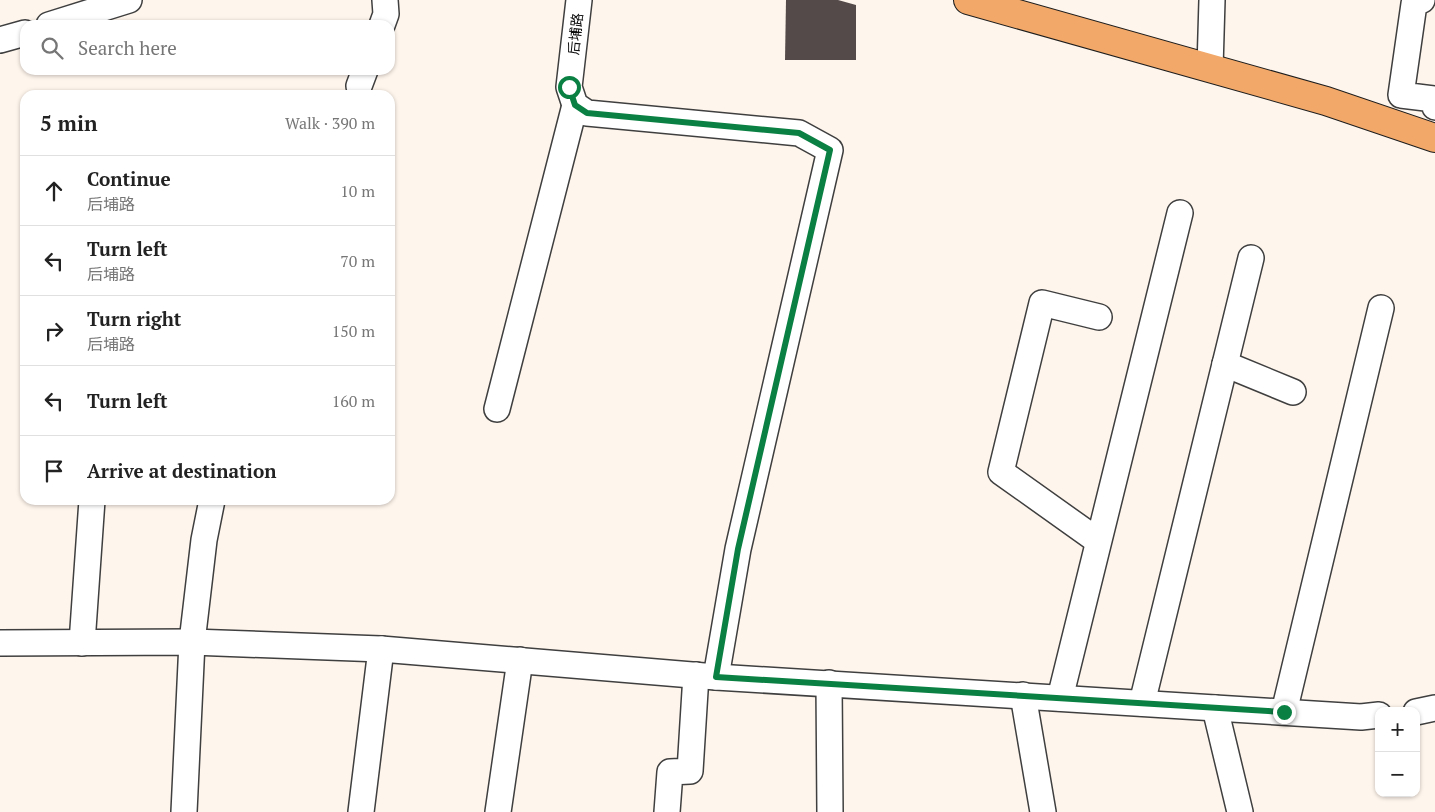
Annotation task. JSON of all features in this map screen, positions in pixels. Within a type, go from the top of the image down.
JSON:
[{"type":"main road","points":[[968,0],[1006,5],[1210,68],[1326,101],[1435,138]]},
{"type":"street","points":[[65,20],[129,0]]},
{"type":"street","points":[[384,20],[386,14],[385,0]]},
{"type":"street","name":"后埔路","points":[[575,105],[569,87],[579,0]]},
{"type":"street","points":[[1210,68],[1212,0]]},
{"type":"street","points":[[1422,0],[1414,4],[1401,95],[1434,99],[1435,107]]},
{"type":"street","points":[[0,40],[20,34]]},
{"type":"street","points":[[497,409],[575,105],[587,113],[799,133],[830,150],[738,549],[706,676],[690,771],[670,772],[667,812]]},
{"type":"street","points":[[1060,698],[1180,213]]},
{"type":"street","points":[[1142,703],[1251,258]]},
{"type":"street","points":[[1098,541],[1001,472],[1042,303],[1099,317]]},
{"type":"street","points":[[1284,712],[1381,308]]},
{"type":"street","points":[[1225,364],[1293,392]]},
{"type":"street","points":[[82,643],[92,505]]},
{"type":"street","points":[[184,812],[192,642],[204,540],[211,505]]},
{"type":"street","points":[[0,643],[192,642],[381,649],[706,676],[1361,717],[1375,715]]},
{"type":"street","points":[[361,812],[381,649]]},
{"type":"street","points":[[498,812],[520,660]]},
{"type":"street","points":[[829,683],[830,812]]},
{"type":"street","points":[[1023,696],[1042,812]]},
{"type":"street","points":[[1215,708],[1240,812]]},
{"type":"street","points":[[1420,711],[1435,708]]},
{"type":"building","points":[[786,0],[838,0],[856,5],[856,60],[785,60]]},
{"type":"route","points":[[569,87],[575,105],[587,113],[799,133],[830,150],[738,549],[716,677],[1284,712]]}]
